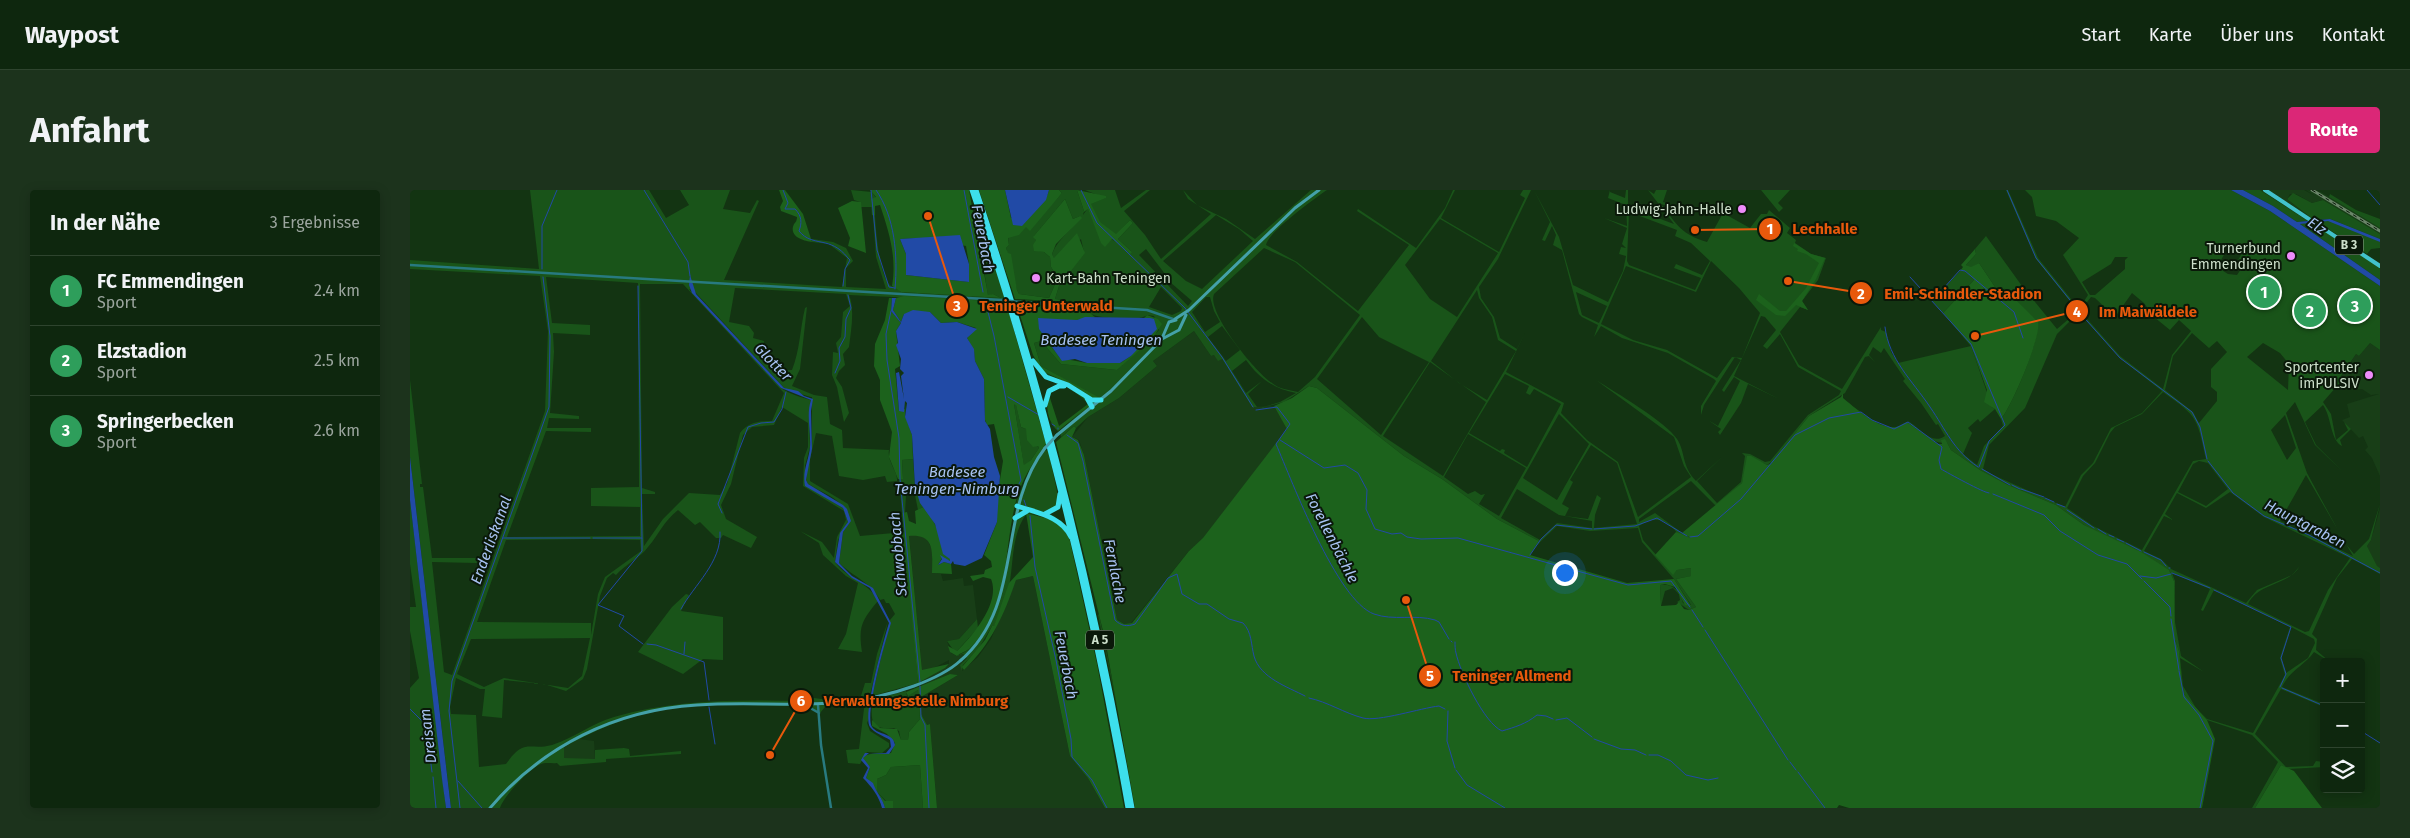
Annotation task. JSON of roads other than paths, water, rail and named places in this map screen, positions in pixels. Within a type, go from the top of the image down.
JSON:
[{"type":"highway","name":"A 5","points":[[972,190],[1023,350],[1060,483],[1105,684],[1128,808]]},
{"type":"highway","name":"A 5","points":[[976,190],[1045,410],[1095,616],[1132,808]]},
{"type":"highway","name":"A 5","points":[[1029,354],[1036,367],[1046,377],[1071,387]]},
{"type":"highway","points":[[1045,410],[1049,391],[1059,386],[1071,387],[1089,399],[1101,400]]},
{"type":"highway","points":[[1089,399],[1092,407]]},
{"type":"highway","points":[[1016,508],[1044,514],[1054,511],[1059,506],[1060,483]]},
{"type":"highway","points":[[1015,518],[1025,511]]},
{"type":"highway","name":"A 5","points":[[1044,514],[1065,527],[1077,554]]},
{"type":"main road","points":[[490,808],[519,777],[549,753],[581,735],[624,718],[656,710],[689,705],[818,705],[869,699],[920,683],[960,661],[986,629],[1004,588],[1016,508],[1027,477],[1045,448],[1057,435],[1101,400],[1162,339],[1179,330],[1188,312],[1295,208],[1319,190]]},
{"type":"main road","name":"B 3","points":[[2265,190],[2380,266]]},
{"type":"main road","points":[[1162,339],[1168,325],[1188,312]]},
{"type":"main road","points":[[1174,320],[1180,325]]},
{"type":"main road","points":[[1168,325],[1173,332]]},
{"type":"street","points":[[410,265],[1130,308],[1160,314],[1174,320]]},
{"type":"street","points":[[1160,314],[1168,325]]},
{"type":"street","points":[[805,705],[819,713]]},
{"type":"street","points":[[818,705],[821,747],[831,808]]},
{"type":"water","points":[[1005,190],[1049,190],[1046,200],[1022,226],[1013,225]]},
{"type":"water","points":[[2231,190],[2243,190],[2273,206],[2297,222],[2330,219],[2380,239],[2380,242],[2328,221],[2300,224],[2380,280],[2380,286],[2270,211]]},
{"type":"water","points":[[960,235],[969,264],[969,282],[906,275],[906,254],[900,239]]},
{"type":"water","points":[[690,275],[696,294],[784,388],[798,391],[804,396],[813,399],[811,411],[812,449],[806,480],[808,484],[847,509],[851,521],[843,532],[839,563],[852,576],[873,588],[891,623],[873,693],[870,720],[875,730],[889,736],[894,741],[895,745],[889,754],[869,753],[886,753],[891,747],[890,740],[872,729],[868,720],[871,693],[889,623],[870,588],[852,578],[835,562],[840,533],[848,522],[843,508],[805,486],[805,470],[810,447],[809,417],[811,400],[781,388],[692,293],[689,285]]},
{"type":"water","name":"Badesee Teningen-Nimburg","points":[[892,298],[896,298],[893,310],[901,322],[904,314],[913,310],[930,312],[941,323],[957,322],[977,329],[967,338],[974,349],[975,361],[984,379],[985,421],[990,429],[994,457],[1000,476],[997,522],[982,558],[965,566],[954,564],[953,561],[951,564],[944,562],[938,565],[942,559],[940,555],[950,561],[950,559],[943,554],[935,524],[920,503],[915,487],[912,435],[905,417],[907,403],[905,401],[904,412],[899,411],[896,373],[899,372],[904,399],[901,376],[904,373],[900,369],[901,359],[896,345],[898,343],[896,331],[901,323],[891,311]]},
{"type":"water","name":"Badesee Teningen","points":[[1085,317],[1150,318],[1154,319],[1157,329],[1131,356],[1120,363],[1087,363],[1075,359],[1062,361],[1039,329],[1038,318],[1077,320]]},
{"type":"water","name":"Dreisam","points":[[410,457],[451,808],[446,808],[442,779],[410,500]]},
{"type":"water","points":[[865,753],[869,753],[863,758],[870,767],[866,778],[873,783],[885,808],[882,808],[879,799],[863,778],[868,768],[861,760]]},
{"type":"waterway","name":"Enderliskanal","points":[[542,269],[542,226],[557,190]]},
{"type":"waterway","name":"Glotter","points":[[644,190],[688,262],[690,276]]},
{"type":"waterway","points":[[783,190],[788,203],[785,209],[795,209],[800,217],[799,231],[810,239],[835,246],[850,260],[845,269],[843,286]]},
{"type":"waterway","points":[[871,190],[877,250],[889,287],[895,288]]},
{"type":"waterway","points":[[876,190],[887,212],[894,237],[895,289]]},
{"type":"waterway","name":"Feuerbach","points":[[964,190],[983,292]]},
{"type":"waterway","points":[[1081,190],[1097,223],[1185,308],[1222,357],[1253,407]]},
{"type":"waterway","name":"Hauptgraben","points":[[2007,190],[2036,258],[2078,310]]},
{"type":"waterway","points":[[2367,190],[2380,205]]},
{"type":"waterway","points":[[1934,299],[1960,270],[1965,271],[2014,312],[2023,338]]},
{"type":"waterway","name":"Enderliskanal","points":[[460,808],[449,711],[452,681],[549,407],[550,336],[543,277]]},
{"type":"waterway","points":[[1910,277],[1971,344],[2005,425],[1989,441],[1979,467]]},
{"type":"waterway","points":[[638,286],[642,538]]},
{"type":"waterway","points":[[835,373],[840,361],[839,348],[845,337],[846,319],[851,308],[848,295]]},
{"type":"waterway","name":"Fernlache","points":[[986,304],[994,336],[1021,480],[1019,484]]},
{"type":"waterway","name":"Schwobbach","points":[[891,311],[886,334],[887,360],[899,438],[900,479],[920,682]]},
{"type":"waterway","name":"Hauptgraben","points":[[2079,312],[2120,358],[2192,412],[2200,427],[2207,459]]},
{"type":"waterway","points":[[1885,327],[1887,339],[1896,360],[1956,447],[1978,467]]},
{"type":"waterway","points":[[722,513],[718,504],[748,427],[774,422],[782,409],[786,392]]},
{"type":"waterway","name":"Fernlache","points":[[1008,397],[1039,415]]},
{"type":"waterway","name":"Forellenbächle","points":[[1256,410],[1277,407],[1290,424],[1276,444],[1317,538],[1345,587],[1360,604],[1374,614],[1435,620],[1439,622],[1449,639]]},
{"type":"waterway","points":[[1690,537],[1698,536],[1741,499],[1795,435],[1829,418],[1861,412],[1872,420],[1894,429],[1908,422],[1942,447],[1939,460],[1941,469],[1989,493]]},
{"type":"waterway","name":"Fernlache","points":[[1067,435],[1078,443],[1083,461],[1115,620],[1124,625],[1135,624],[1168,578],[1177,574],[1182,594],[1199,604],[1207,604],[1229,619],[1243,623],[1250,634],[1257,664],[1268,676],[1305,696]]},
{"type":"waterway","points":[[1280,440],[1324,468],[1345,465],[1358,473],[1367,490],[1366,509],[1375,529],[1392,534],[1401,533],[1407,537],[1421,539],[1458,538],[1628,585],[1671,581],[1690,607]]},
{"type":"waterway","name":"Hauptgraben","points":[[2208,461],[2233,493],[2264,516],[2309,535],[2380,573]]},
{"type":"waterway","points":[[1982,469],[2010,485]]},
{"type":"waterway","points":[[2012,485],[2020,489]]},
{"type":"waterway","points":[[2021,489],[2044,497]]},
{"type":"waterway","points":[[1993,494],[2044,515],[2060,531],[2098,555],[2127,564],[2142,579]]},
{"type":"waterway","points":[[2045,498],[2054,502]]},
{"type":"waterway","name":"Feuerbach","points":[[1024,500],[1026,506]]},
{"type":"waterway","points":[[2057,504],[2065,507]]},
{"type":"waterway","points":[[2067,510],[2094,528]]},
{"type":"waterway","name":"Feuerbach","points":[[1030,516],[1035,567],[1056,660],[1071,739],[1072,757],[1092,780],[1107,808]]},
{"type":"waterway","points":[[1594,529],[1635,526],[1657,518],[1687,536]]},
{"type":"waterway","points":[[1530,555],[1541,539],[1556,525],[1592,529]]},
{"type":"waterway","points":[[2098,529],[2106,534]]},
{"type":"waterway","points":[[681,609],[712,563],[717,553],[720,532]]},
{"type":"waterway","points":[[2109,535],[2114,537]]},
{"type":"waterway","points":[[503,538],[590,538]]},
{"type":"waterway","points":[[593,538],[642,538],[642,551],[598,605],[624,616],[619,626],[643,644]]},
{"type":"waterway","points":[[2117,539],[2124,542]]},
{"type":"waterway","points":[[2126,543],[2141,551]]},
{"type":"waterway","points":[[2144,552],[2161,560],[2166,566]]},
{"type":"waterway","points":[[2172,573],[2210,588]]},
{"type":"waterway","points":[[2140,576],[2156,578],[2171,574]]},
{"type":"waterway","points":[[2144,581],[2170,607],[2171,616]]},
{"type":"waterway","points":[[2214,590],[2291,627],[2281,658],[2286,674],[2280,687]]},
{"type":"waterway","points":[[1692,610],[1703,627]]},
{"type":"waterway","points":[[2171,619],[2179,670]]},
{"type":"waterway","points":[[1705,630],[1788,760]]},
{"type":"waterway","points":[[684,654],[685,642]]},
{"type":"waterway","name":"Forellenbächle","points":[[1455,642],[1458,661],[1468,684],[1481,708],[1495,726],[1502,731],[1525,723],[1537,715],[1553,719]]},
{"type":"waterway","points":[[647,644],[656,645],[704,662],[709,700]]},
{"type":"waterway","points":[[2179,671],[2184,697],[2199,715],[2213,741],[2200,808]]},
{"type":"waterway","name":"Schwobbach","points":[[920,686],[921,717],[925,725],[929,808]]},
{"type":"waterway","points":[[2282,688],[2320,704]]},
{"type":"waterway","name":"Fernlache","points":[[1309,698],[1356,716],[1370,719],[1439,706],[1445,709]]},
{"type":"waterway","points":[[709,707],[715,744]]},
{"type":"waterway","points":[[410,709],[426,725],[432,772]]},
{"type":"waterway","name":"Fernlache","points":[[1448,711],[1447,741],[1455,768]]},
{"type":"waterway","name":"Forellenbächle","points":[[1556,720],[1567,718],[1592,737]]},
{"type":"waterway","points":[[2365,734],[2380,743]]},
{"type":"waterway","name":"Forellenbächle","points":[[1594,739],[1621,749],[1635,750],[1646,755]]},
{"type":"waterway","name":"Forellenbächle","points":[[1649,755],[1658,755],[1671,761],[1686,775],[1708,780],[1718,778]]},
{"type":"waterway","points":[[1790,762],[1796,770]]},
{"type":"waterway","name":"Fernlache","points":[[1456,770],[1467,785],[1505,808]]},
{"type":"waterway","points":[[1798,772],[1825,808]]},
{"type":"waterway","points":[[433,777],[436,808]]},
{"type":"waterway","points":[[458,781],[482,808]]},
{"type":"railway","points":[[2312,190],[2380,231]]},
{"type":"place","name":"Ludwig-Jahn-Halle","points":[[1742,209]]},
{"type":"place","name":"Teninger Unterwald","points":[[928,216]]},
{"type":"place","name":"Lechhalle","points":[[1695,230]]},
{"type":"place","name":"Turnerbund Emmendingen","points":[[2291,256]]},
{"type":"place","name":"Kart-Bahn Teningen","points":[[1036,278]]},
{"type":"place","name":"Emil-Schindler-Stadion","points":[[1788,281]]},
{"type":"place","name":"FC Emmendingen","points":[[2264,292]]},
{"type":"place","name":"Springerbecken","points":[[2355,306]]},
{"type":"place","name":"Elzstadion","points":[[2310,311]]},
{"type":"place","name":"Im Maiwäldele","points":[[1975,336]]},
{"type":"place","name":"Sportcenter imPULSIV","points":[[2369,375]]},
{"type":"place","name":"Teninger Allmend","points":[[1406,600]]},
{"type":"place","name":"Verwaltungsstelle Nimburg","points":[[770,755]]},
{"type":"water label","name":"Elz","points":[[2317,226]]}]
